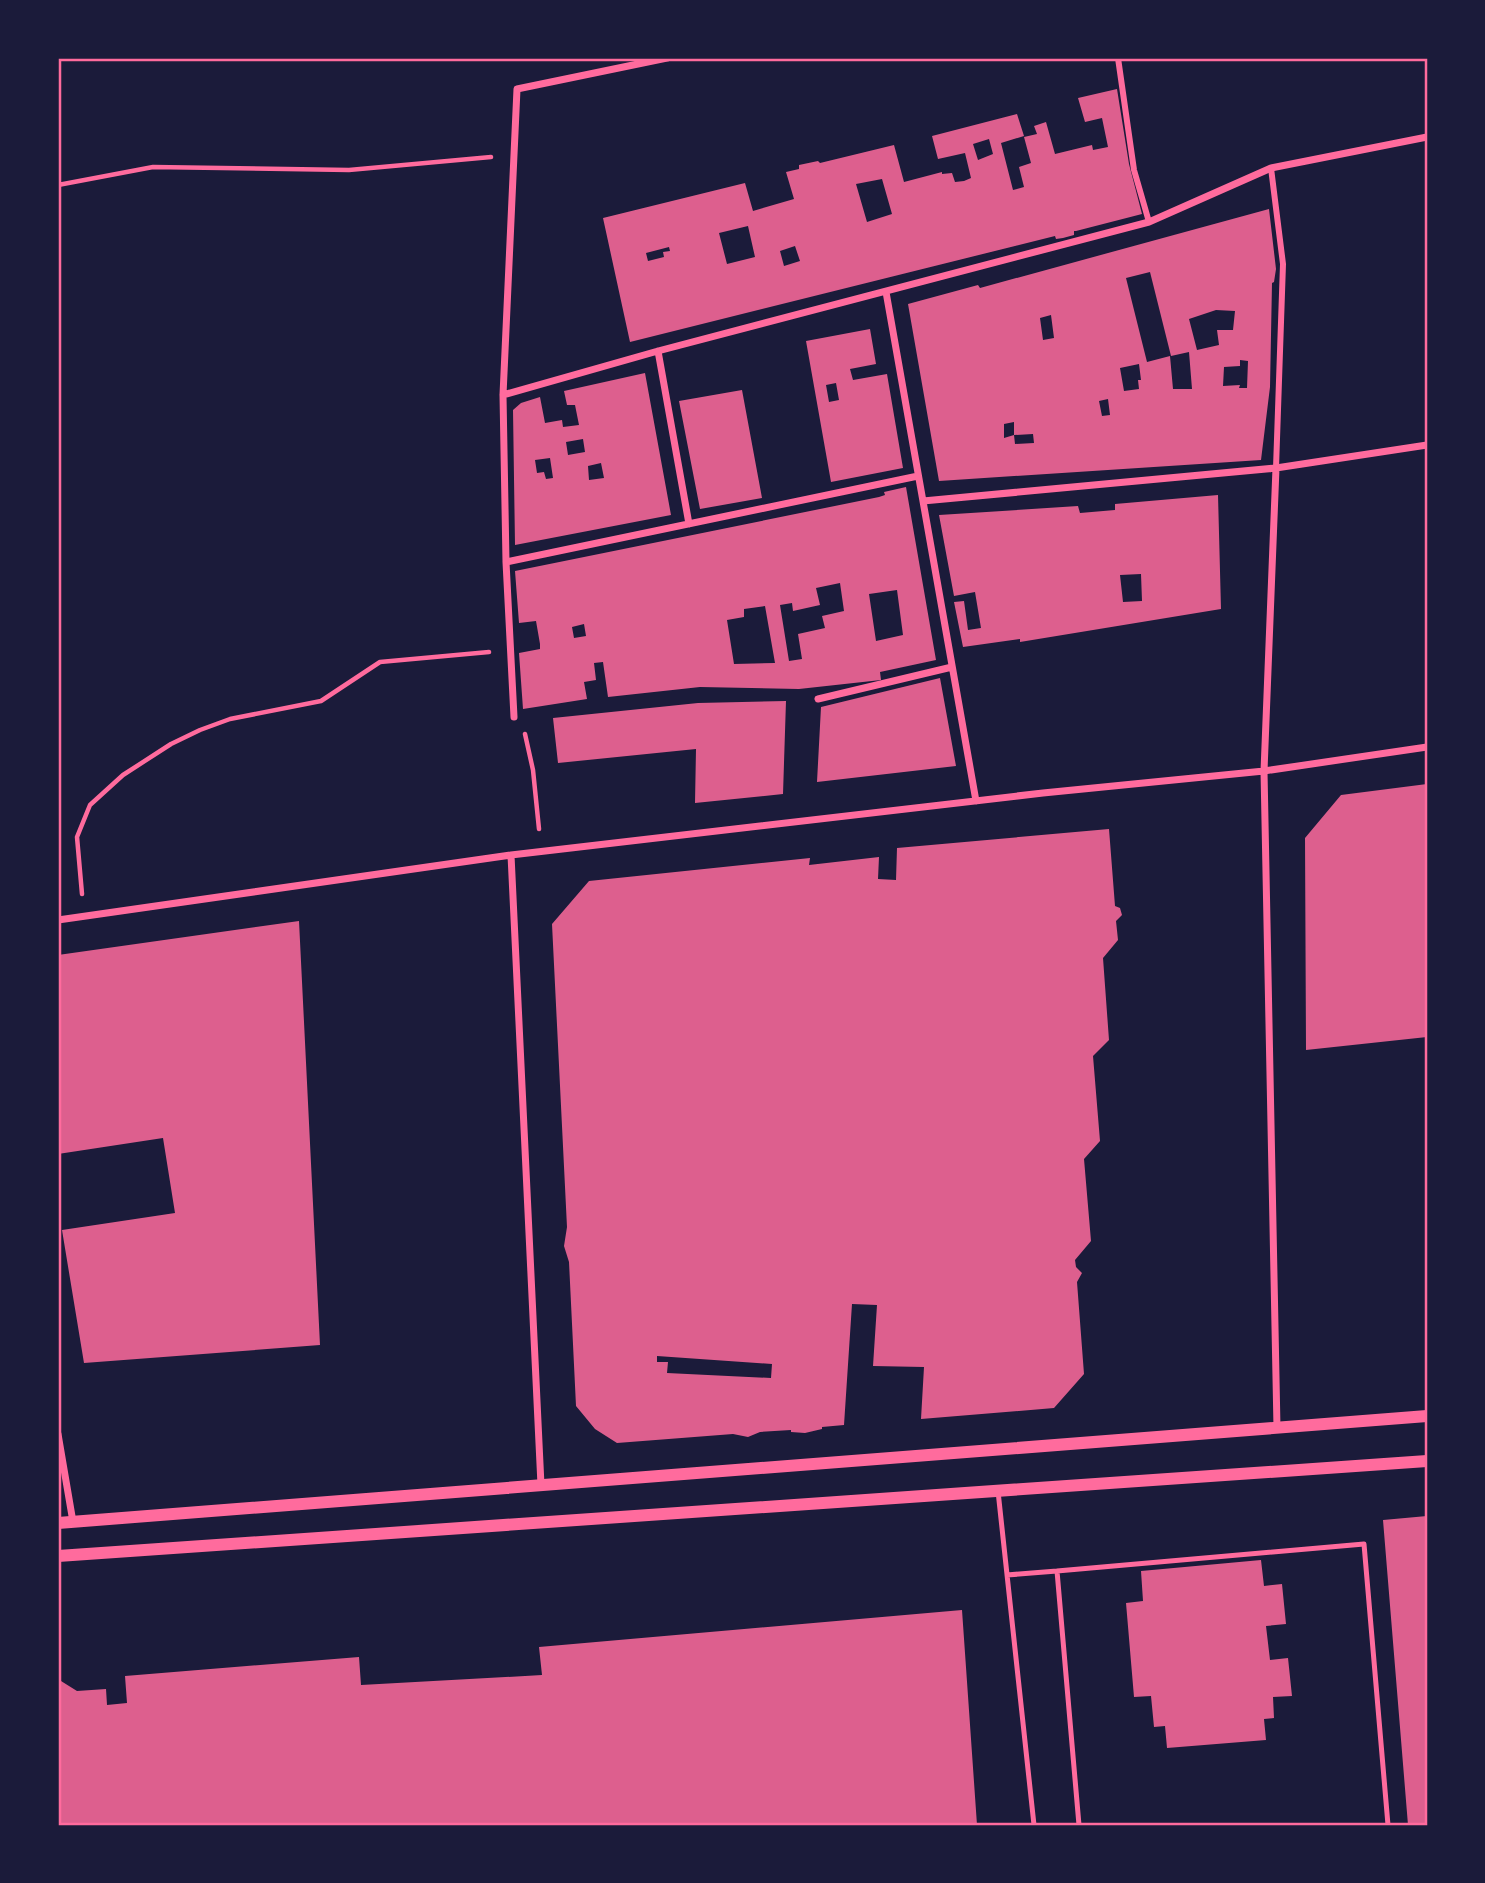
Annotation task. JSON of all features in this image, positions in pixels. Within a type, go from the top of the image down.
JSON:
[{"type":"street","points":[[514,717],[506,562],[503,395],[517,89],[667,58]]},
{"type":"street","points":[[1118,58],[1134,170],[1149,222]]},
{"type":"street","points":[[503,395],[658,351],[1149,222],[1271,168],[1427,137]]},
{"type":"street","points":[[1271,168],[1283,264],[1264,771],[1277,1428]]},
{"type":"street","points":[[886,292],[976,801]]},
{"type":"street","points":[[658,351],[689,524]]},
{"type":"street","points":[[923,501],[1276,468],[1427,445]]},
{"type":"street","points":[[506,562],[919,476]]},
{"type":"street","points":[[818,699],[952,667]]},
{"type":"street","points":[[58,920],[542,851],[1264,771],[1427,747]]},
{"type":"street","points":[[511,855],[541,1485]]},
{"type":"street","points":[[58,1523],[1427,1416]]},
{"type":"street","points":[[58,1434],[73,1522]]},
{"type":"street","points":[[58,1556],[1427,1461]]},
{"type":"lane","points":[[998,1491],[1034,1825]]},
{"type":"lane","points":[[1007,1575],[1364,1544],[1388,1825]]},
{"type":"lane","points":[[1057,1571],[1079,1825]]},
{"type":"path","points":[[58,185],[153,167],[349,170],[513,154]]},
{"type":"path","points":[[83,916],[77,837],[90,804],[123,775],[171,744],[230,719],[321,701],[380,662],[511,650]]},
{"type":"path","points":[[514,717],[524,728],[534,770],[542,851]]},
{"type":"building","points":[[1117,89],[1129,164],[1142,214],[1074,231],[1074,235],[1063,238],[1056,239],[1055,236],[630,342],[603,218],[745,183],[753,211],[794,199],[786,172],[799,169],[799,165],[818,161],[820,163],[894,145],[904,182],[942,172],[952,173],[955,182],[964,181],[971,178],[965,153],[938,159],[932,136],[1017,114],[1024,136],[1001,143],[1013,190],[1024,187],[1019,167],[1031,163],[1024,137],[1037,134],[1034,126],[1046,122],[1055,154],[1092,145],[1093,150],[1108,147],[1102,118],[1085,122],[1078,98]],"holes":[[[989,139],[993,154],[978,160],[973,144]],[[882,179],[892,214],[867,222],[856,184]],[[748,226],[755,257],[727,264],[719,233]],[[795,246],[800,261],[784,266],[780,251]],[[669,247],[670,251],[663,252],[664,257],[648,261],[646,253]]]},
{"type":"building","points":[[1269,209],[1276,269],[1272,283],[1270,387],[1261,460],[939,481],[908,304],[978,285],[980,288]],"holes":[[[1150,272],[1171,356],[1189,352],[1192,389],[1173,389],[1170,356],[1147,362],[1126,278]],[[1216,310],[1235,311],[1233,330],[1217,330],[1219,345],[1197,350],[1189,319]],[[1051,315],[1054,338],[1043,340],[1040,318]],[[1240,360],[1248,361],[1247,388],[1239,388],[1240,385],[1223,386],[1224,367],[1240,366]],[[1139,364],[1139,389],[1124,391],[1120,368]],[[1108,399],[1110,415],[1102,416],[1099,401]],[[1014,422],[1014,435],[1004,438],[1004,424]],[[1033,434],[1034,443],[1015,444],[1014,435]]]},
{"type":"building","points":[[870,329],[876,364],[850,369],[853,380],[887,374],[903,468],[831,482],[806,341]],"holes":[[[836,383],[839,400],[829,402],[826,385]]]},
{"type":"building","points":[[645,373],[671,515],[515,545],[513,410],[521,403],[540,397],[545,423],[562,420],[563,427],[579,425],[575,405],[567,405],[564,391]],"holes":[[[583,439],[585,452],[568,455],[566,442]],[[550,458],[553,478],[546,479],[544,472],[537,473],[535,460]],[[601,463],[604,478],[589,480],[588,466]]]},
{"type":"building","points":[[742,390],[762,498],[700,509],[679,401]]},
{"type":"building","points":[[906,487],[936,660],[880,672],[881,680],[799,689],[700,687],[608,697],[603,662],[594,663],[596,680],[584,682],[587,699],[523,709],[519,653],[540,649],[540,644],[536,621],[519,623],[515,571],[879,497],[885,495],[884,492]],"holes":[[[840,583],[844,611],[822,616],[825,628],[798,634],[802,659],[789,661],[780,605],[792,603],[793,611],[820,605],[816,588]],[[897,590],[903,635],[876,641],[869,594]],[[765,606],[775,663],[734,664],[727,620],[744,617],[744,609]],[[584,624],[586,636],[574,638],[572,627]]]},
{"type":"building","points":[[1218,495],[1221,609],[1020,642],[1020,639],[963,647],[954,602],[964,601],[968,630],[981,628],[975,592],[954,596],[939,515],[1078,506],[1080,513],[1115,510],[1115,504]],"holes":[[[1141,574],[1142,601],[1123,602],[1120,575]]]},
{"type":"building","points":[[940,678],[956,766],[817,782],[821,707]]},
{"type":"building","points":[[786,701],[783,794],[695,803],[696,749],[558,763],[553,718],[698,703]]},
{"type":"building","points":[[1427,784],[1427,1037],[1306,1050],[1305,838],[1341,795]]},
{"type":"building","points":[[1109,829],[1115,906],[1120,908],[1122,915],[1116,921],[1118,940],[1103,958],[1109,1040],[1093,1056],[1100,1141],[1084,1159],[1091,1241],[1075,1260],[1076,1267],[1082,1273],[1077,1282],[1084,1374],[1054,1408],[921,1419],[924,1367],[873,1366],[877,1305],[852,1304],[844,1425],[822,1427],[805,1433],[791,1430],[760,1432],[748,1437],[733,1434],[617,1443],[595,1429],[576,1406],[569,1262],[564,1246],[567,1227],[552,924],[589,881],[810,858],[809,865],[879,857],[878,879],[896,880],[897,848]],"holes":[[[657,1356],[772,1364],[771,1378],[667,1373],[668,1362],[657,1362]]]},
{"type":"building","points":[[299,921],[320,1345],[84,1363],[62,1230],[175,1213],[163,1138],[58,1154],[58,955]]},
{"type":"building","points":[[1427,1516],[1427,1825],[1408,1825],[1383,1520]]},
{"type":"building","points":[[1261,1560],[1264,1586],[1282,1584],[1286,1624],[1266,1626],[1270,1660],[1288,1658],[1292,1696],[1273,1697],[1274,1718],[1264,1719],[1266,1740],[1167,1748],[1165,1726],[1154,1727],[1151,1696],[1134,1697],[1126,1603],[1143,1601],[1141,1571]]},
{"type":"building","points":[[962,1610],[977,1825],[58,1825],[58,1681],[77,1691],[106,1689],[107,1705],[127,1703],[125,1676],[359,1657],[361,1685],[542,1675],[539,1647]]}]
